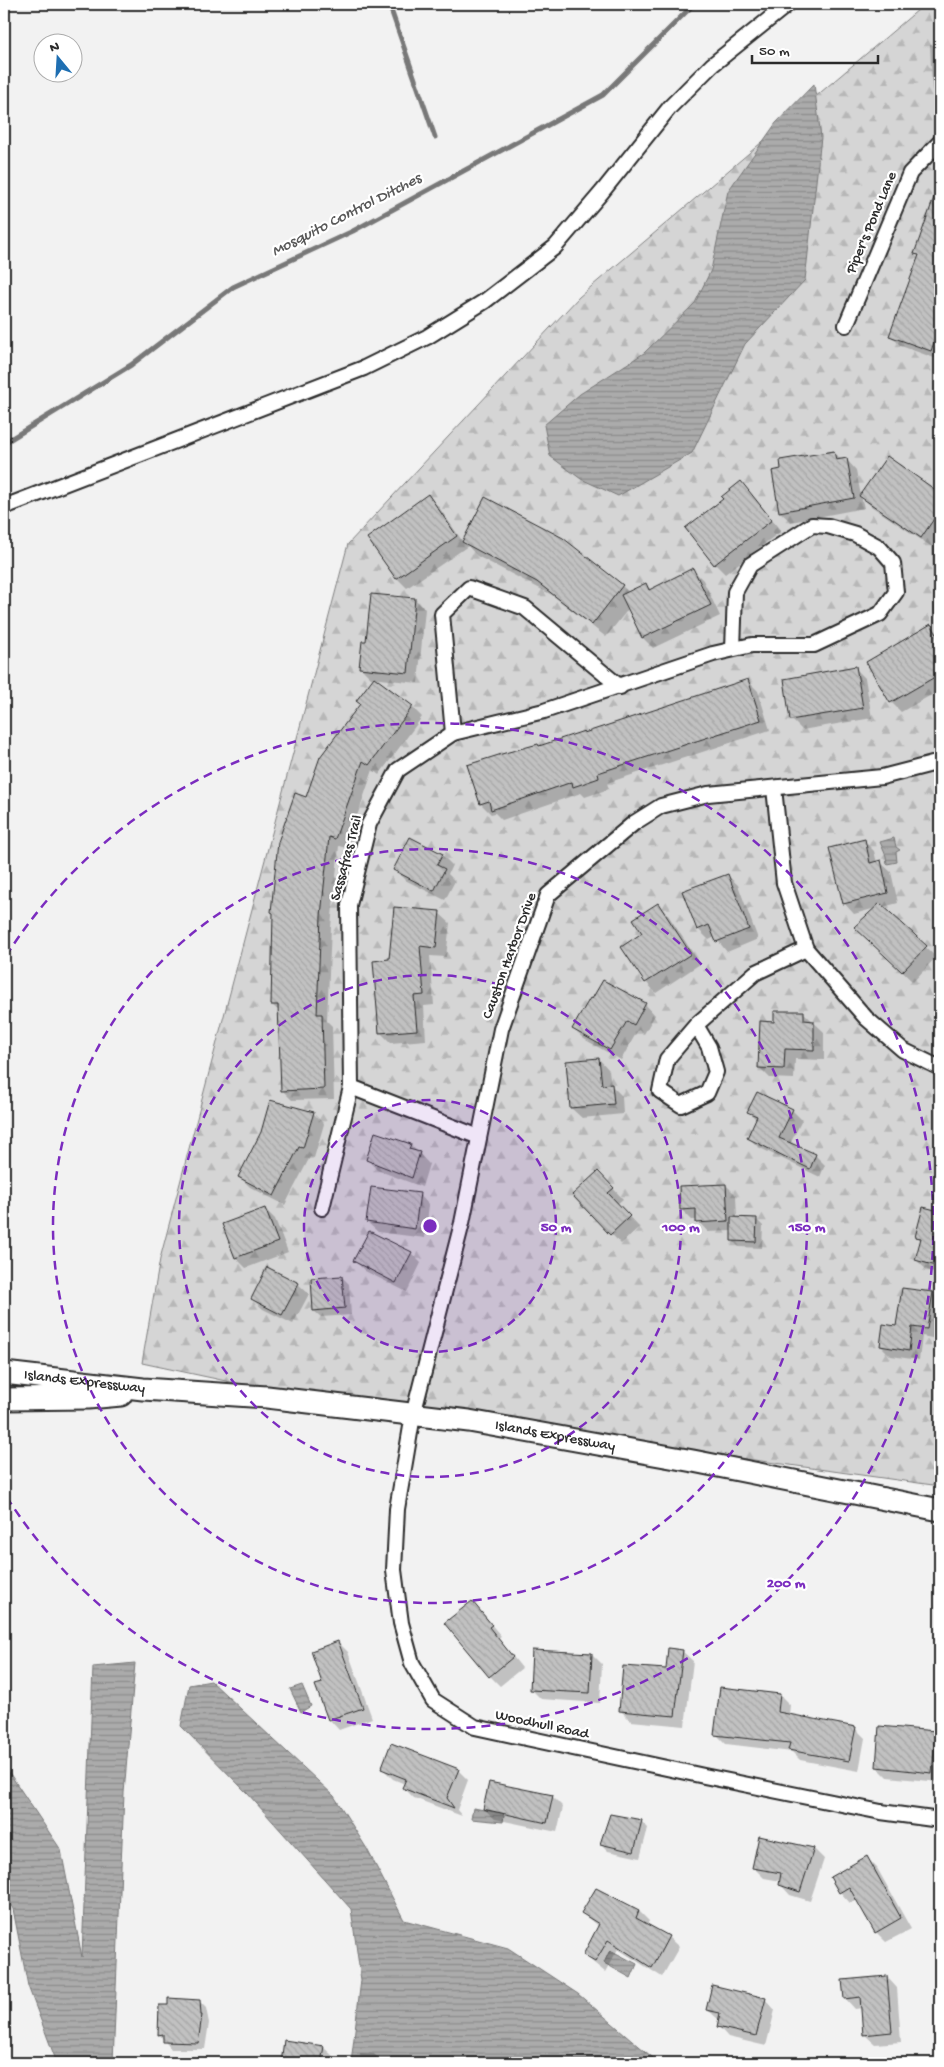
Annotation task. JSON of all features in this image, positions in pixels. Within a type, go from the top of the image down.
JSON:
[{"type":"main road","name":"Islands Expressway","points":[[4,1373],[167,1391],[267,1397],[469,1421],[693,1461],[940,1510]]},
{"type":"main road","name":"Islands Expressway","points":[[4,1399],[88,1398],[167,1391]]},
{"type":"street","points":[[4,507],[364,368],[427,337],[485,301],[555,247],[670,107],[712,65],[787,4]]},
{"type":"street","name":"Piper's Pond Lane","points":[[846,325],[910,173],[940,142]]},
{"type":"street","name":"Sassafras Trail","points":[[322,1208],[351,1087],[349,905],[369,824],[398,770],[453,733],[544,711],[620,687],[713,654],[733,650],[752,645],[814,645],[880,614],[896,592],[893,563],[879,547],[855,534],[828,526],[812,525],[750,565],[735,592],[733,650]]},
{"type":"street","points":[[453,733],[442,614],[469,588],[525,608],[620,687]]},
{"type":"street","name":"Causton Harbor Drive","points":[[413,1415],[462,1223],[501,1029],[548,895],[634,823],[661,806],[708,794],[882,777],[940,762]]},
{"type":"street","points":[[774,788],[784,883],[806,949],[866,1018],[903,1050],[940,1068]]},
{"type":"street","points":[[696,1025],[708,1046],[716,1072],[707,1093],[681,1105],[660,1091],[667,1059],[696,1025],[755,973],[806,949]]},
{"type":"street","points":[[351,1087],[479,1137]]},
{"type":"street","name":"Woodhull Road","points":[[413,1415],[397,1509],[394,1570],[401,1623],[412,1663],[433,1700],[476,1727],[881,1812],[940,1820]]},
{"type":"green space","points":[[925,4],[940,4],[940,1486],[296,1396],[142,1363],[160,1259],[348,544],[579,297]]},
{"type":"shaded area","points":[[814,84],[821,137],[805,280],[745,344],[692,453],[618,496],[581,479],[550,456],[544,425],[580,394],[644,353],[695,303],[711,270],[728,191],[776,123]]},
{"type":"shaded area","points":[[894,838],[896,847],[900,850],[896,852],[897,862],[887,864],[880,842]]},
{"type":"shaded area","points":[[135,1663],[124,1793],[113,2063],[57,2063],[28,1986],[13,1909],[4,1892],[4,1765],[61,1850],[82,1957],[93,1667]]},
{"type":"shaded area","points":[[211,1681],[334,1796],[367,1849],[404,1920],[508,1948],[578,1994],[659,2063],[351,2063],[361,1980],[351,1909],[248,1794],[181,1726],[189,1685]]},
{"type":"shaded area","points":[[302,1685],[311,1706],[301,1712],[290,1689]]},
{"type":"shaded area","points":[[473,1808],[502,1813],[504,1815],[503,1822],[471,1819]]},
{"type":"shaded area","points":[[612,1951],[637,1964],[631,1978],[604,1963],[609,1952]]},
{"type":"building","points":[[938,186],[940,186],[940,325],[931,351],[889,336],[919,255],[914,254]]},
{"type":"building","points":[[834,451],[836,460],[847,458],[854,498],[779,512],[772,471],[781,469],[780,460]]},
{"type":"building","points":[[887,456],[940,493],[940,510],[921,538],[859,496]]},
{"type":"building","points":[[741,481],[772,520],[714,565],[685,528],[723,499],[721,497]]},
{"type":"building","points":[[428,494],[457,536],[396,579],[367,538]]},
{"type":"building","points":[[485,497],[563,538],[623,585],[592,625],[537,582],[462,542]]},
{"type":"building","points":[[693,568],[711,605],[642,638],[621,595],[646,583],[649,590]]},
{"type":"building","points":[[371,594],[415,598],[408,673],[359,668],[362,641],[366,641]]},
{"type":"building","points":[[931,624],[940,640],[940,674],[890,703],[866,662]]},
{"type":"building","points":[[856,666],[863,708],[790,720],[784,679]]},
{"type":"building","points":[[374,677],[413,706],[369,765],[363,761],[335,839],[329,837],[321,916],[317,1014],[322,1014],[324,1089],[281,1091],[278,1005],[271,1005],[273,913],[271,912],[278,842],[295,793],[306,797],[320,757],[360,704],[356,701]]},
{"type":"building","points":[[748,679],[761,720],[598,773],[599,778],[573,787],[572,782],[491,810],[489,801],[480,804],[467,765],[538,744],[539,746],[584,731],[584,733]]},
{"type":"building","points":[[410,837],[443,854],[437,865],[445,869],[434,891],[393,870]]},
{"type":"building","points":[[865,839],[870,863],[881,860],[888,893],[843,904],[829,848]]},
{"type":"building","points":[[728,874],[749,929],[716,942],[709,925],[697,930],[682,891]]},
{"type":"building","points":[[658,903],[691,954],[645,983],[621,947],[642,933],[633,919]]},
{"type":"building","points":[[880,903],[927,946],[902,972],[854,927]]},
{"type":"building","points":[[394,907],[440,911],[436,948],[420,946],[424,995],[414,996],[417,1030],[379,1033],[373,961],[389,959]]},
{"type":"building","points":[[603,980],[646,1003],[634,1025],[627,1021],[610,1050],[572,1029]]},
{"type":"building","points":[[774,1011],[804,1011],[804,1020],[814,1021],[814,1050],[785,1049],[784,1069],[758,1068],[760,1021],[774,1022]]},
{"type":"building","points":[[599,1058],[602,1085],[612,1084],[614,1104],[570,1108],[566,1061]]},
{"type":"building","points":[[757,1092],[793,1109],[779,1138],[816,1154],[810,1169],[747,1138],[757,1116],[747,1112]]},
{"type":"building","points":[[270,1100],[314,1112],[303,1148],[299,1147],[274,1196],[238,1177],[261,1132]]},
{"type":"building","points":[[375,1132],[411,1144],[409,1149],[420,1152],[412,1178],[366,1160]]},
{"type":"building","points":[[598,1171],[614,1188],[608,1193],[630,1216],[610,1235],[572,1195]]},
{"type":"building","points":[[726,1184],[728,1221],[696,1223],[696,1209],[680,1210],[679,1186]]},
{"type":"building","points":[[371,1187],[420,1193],[415,1229],[366,1222]]},
{"type":"building","points":[[923,1207],[940,1211],[940,1267],[915,1260],[921,1238],[915,1237]]},
{"type":"building","points":[[265,1208],[278,1242],[235,1258],[222,1224]]},
{"type":"building","points":[[731,1217],[757,1218],[756,1242],[731,1241]]},
{"type":"building","points":[[369,1231],[412,1252],[396,1283],[353,1261]]},
{"type":"building","points":[[267,1267],[299,1283],[282,1315],[251,1299]]},
{"type":"building","points":[[342,1276],[345,1308],[313,1311],[311,1278]]},
{"type":"building","points":[[902,1288],[933,1292],[927,1329],[912,1327],[909,1351],[880,1346],[883,1324],[896,1326]]},
{"type":"building","points":[[472,1601],[492,1625],[489,1627],[513,1657],[489,1677],[444,1623]]},
{"type":"building","points":[[338,1641],[363,1708],[328,1720],[315,1685],[322,1683],[311,1651]]},
{"type":"building","points":[[668,1648],[683,1650],[675,1716],[619,1711],[623,1666],[666,1669]]},
{"type":"building","points":[[532,1650],[592,1653],[590,1693],[530,1690]]},
{"type":"building","points":[[720,1687],[780,1694],[778,1712],[856,1727],[849,1761],[788,1750],[790,1743],[714,1735]]},
{"type":"building","points":[[879,1726],[936,1731],[932,1773],[876,1767]]},
{"type":"building","points":[[391,1743],[459,1769],[447,1798],[454,1808],[402,1788],[406,1779],[381,1769]]},
{"type":"building","points":[[489,1782],[553,1795],[547,1823],[483,1809]]},
{"type":"building","points":[[610,1814],[642,1820],[634,1852],[600,1844]]},
{"type":"building","points":[[759,1836],[814,1848],[800,1892],[779,1885],[781,1873],[752,1868]]},
{"type":"building","points":[[867,1856],[901,1918],[875,1933],[849,1887],[839,1893],[830,1877]]},
{"type":"building","points":[[596,1888],[639,1910],[636,1918],[669,1936],[652,1968],[608,1940],[595,1962],[583,1955],[599,1924],[581,1913]]},
{"type":"building","points":[[887,1976],[892,2032],[863,2035],[860,1997],[844,1999],[842,1980]]},
{"type":"building","points":[[712,1985],[766,1998],[756,2036],[717,2027],[720,2013],[706,2010]]},
{"type":"building","points":[[168,1998],[200,2000],[202,2015],[198,2043],[163,2042],[163,2034],[158,2035],[159,2005],[168,2005]]},
{"type":"building","points":[[284,2040],[324,2046],[321,2063],[281,2063]]},
{"type":"waterway","name":"Mosquito Control Ditches","points":[[389,4],[435,137]]},
{"type":"waterway","name":"Mosquito Control Ditches","points":[[4,443],[131,365],[233,287],[353,231],[603,95],[694,4]]}]
